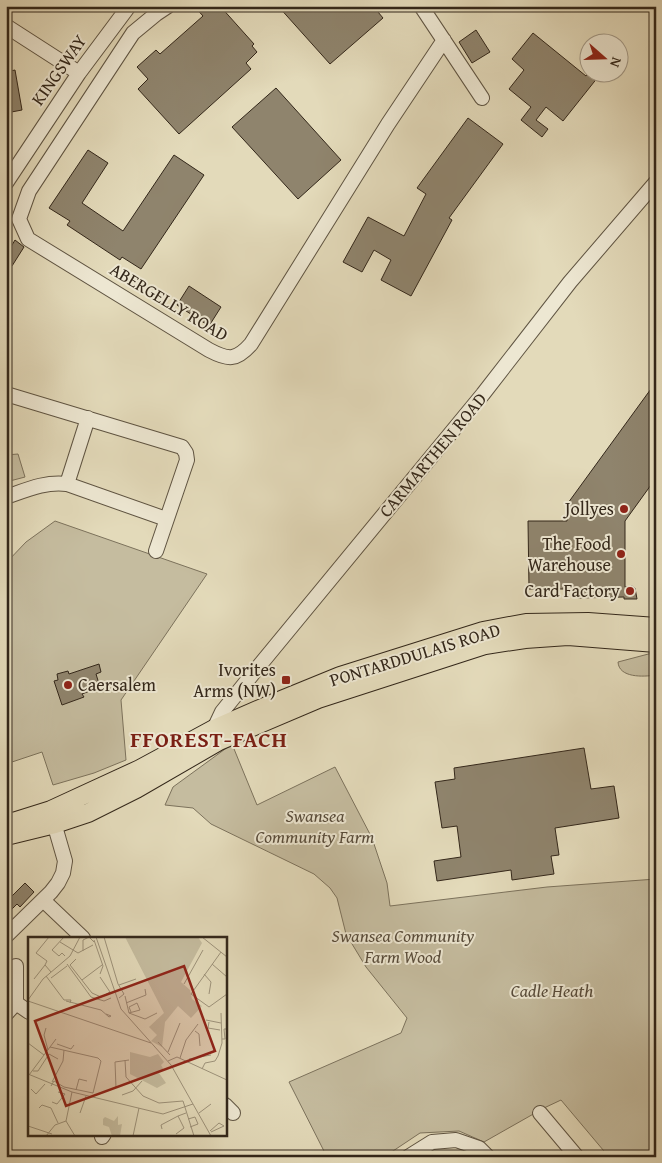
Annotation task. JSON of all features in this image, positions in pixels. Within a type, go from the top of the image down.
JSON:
[{"type":"main road","name":"PONTARDDULAIS ROAD","points":[[216,735],[269,705],[340,676],[483,631],[526,623],[588,622],[656,627]]},
{"type":"main road","name":"PONTARDDULAIS ROAD","points":[[216,735],[484,644],[568,636],[656,643]]},
{"type":"main road","points":[[6,836],[53,817],[140,770],[216,735]]},
{"type":"main road","points":[[6,823],[53,817]]},
{"type":"street","name":"KINGSWAY","points":[[6,182],[79,73],[129,6]]},
{"type":"street","name":"ABERGELLY ROAD","points":[[168,6],[133,33],[29,191],[19,219],[28,239],[209,350],[227,358],[240,355],[251,344],[388,124],[444,40]]},
{"type":"street","points":[[421,6],[482,98]]},
{"type":"street","points":[[6,26],[79,73]]},
{"type":"street","name":"CARMARTHEN ROAD","points":[[216,735],[222,712],[484,394],[570,282],[656,182]]},
{"type":"street","points":[[6,394],[182,447],[186,453],[187,460],[156,550]]},
{"type":"street","points":[[67,484],[88,418]]},
{"type":"street","points":[[6,497],[46,484],[67,484],[166,520]]},
{"type":"street","points":[[6,936],[43,900],[58,883],[63,873],[65,861],[53,817]]},
{"type":"street","points":[[43,900],[82,937]]},
{"type":"street","points":[[6,1014],[16,1003],[16,966]]},
{"type":"street","points":[[16,1003],[28,1011]]},
{"type":"street","points":[[540,1113],[577,1157]]},
{"type":"street","points":[[408,1157],[432,1142],[456,1140],[479,1148],[488,1157]]},
{"type":"green space","points":[[18,454],[25,477],[6,482],[6,455]]},
{"type":"green space","points":[[55,521],[207,574],[121,700],[126,760],[94,773],[53,785],[42,752],[6,764],[6,563],[26,542]]},
{"type":"green space","points":[[656,652],[656,675],[627,674],[619,667],[618,662]]},
{"type":"green space","name":"Cadle Heath","points":[[232,744],[257,805],[335,767],[372,838],[387,883],[390,906],[547,887],[656,879],[656,1157],[609,1157],[561,1100],[484,1142],[459,1131],[420,1133],[384,1157],[327,1157],[289,1082],[401,1033],[407,1018],[366,967],[346,934],[337,898],[330,888],[314,874],[211,824],[193,808],[165,805],[173,787]]},
{"type":"building","points":[[194,6],[220,6],[254,44],[252,46],[257,52],[246,63],[251,69],[179,134],[138,89],[148,79],[137,67],[156,50],[160,54],[203,16]]},
{"type":"building","points":[[278,6],[373,6],[383,18],[330,64]]},
{"type":"building","points":[[476,30],[490,52],[472,63],[459,42]]},
{"type":"building","points":[[533,33],[580,71],[580,82],[594,82],[563,121],[546,107],[536,120],[548,129],[542,137],[521,120],[531,107],[509,89],[524,70],[512,59]]},
{"type":"building","points":[[15,70],[22,110],[6,113],[6,72]]},
{"type":"building","points":[[276,88],[341,160],[298,199],[232,127]]},
{"type":"building","points":[[468,118],[503,144],[449,218],[452,220],[411,296],[381,280],[391,260],[374,250],[362,272],[343,262],[368,217],[404,236],[426,194],[417,188]]},
{"type":"building","points":[[88,150],[108,163],[82,203],[123,231],[174,155],[204,175],[141,269],[122,257],[120,260],[67,225],[70,221],[49,208]]},
{"type":"building","points":[[15,240],[24,247],[12,266],[6,263],[6,255]]},
{"type":"building","points":[[189,286],[221,307],[209,326],[177,305]]},
{"type":"building","points":[[656,382],[656,478],[625,521],[625,587],[632,586],[635,588],[637,599],[624,599],[624,597],[577,598],[577,589],[529,589],[528,521],[567,521],[568,503]]},
{"type":"building","name":"Caersalem","points":[[99,664],[101,672],[96,674],[100,687],[82,694],[84,697],[62,705],[54,681],[58,680],[57,674],[68,671],[69,674]]},
{"type":"building","points":[[584,748],[591,789],[614,786],[619,818],[555,828],[559,855],[551,856],[554,874],[512,880],[511,870],[437,881],[434,861],[461,857],[457,826],[442,828],[435,782],[455,779],[454,768]]},
{"type":"building","points":[[25,883],[34,892],[20,907],[17,904],[6,915],[6,902]]},
{"type":"place","name":"Jollyes","points":[[624,509]]},
{"type":"place","name":"The Food Warehouse","points":[[621,554]]},
{"type":"place","name":"Card Factory","points":[[630,591]]},
{"type":"place","name":"Ivorites Arms (NW)","points":[[286,680]]},
{"type":"place","name":"Caersalem","points":[[68,685]]},
{"type":"district","name":"FFOREST-FACH","points":[[209,739]]},
{"type":"park label","name":"Swansea Community Farm","points":[[315,826]]},
{"type":"park label","name":"Swansea Community Farm Wood","points":[[403,946]]}]
